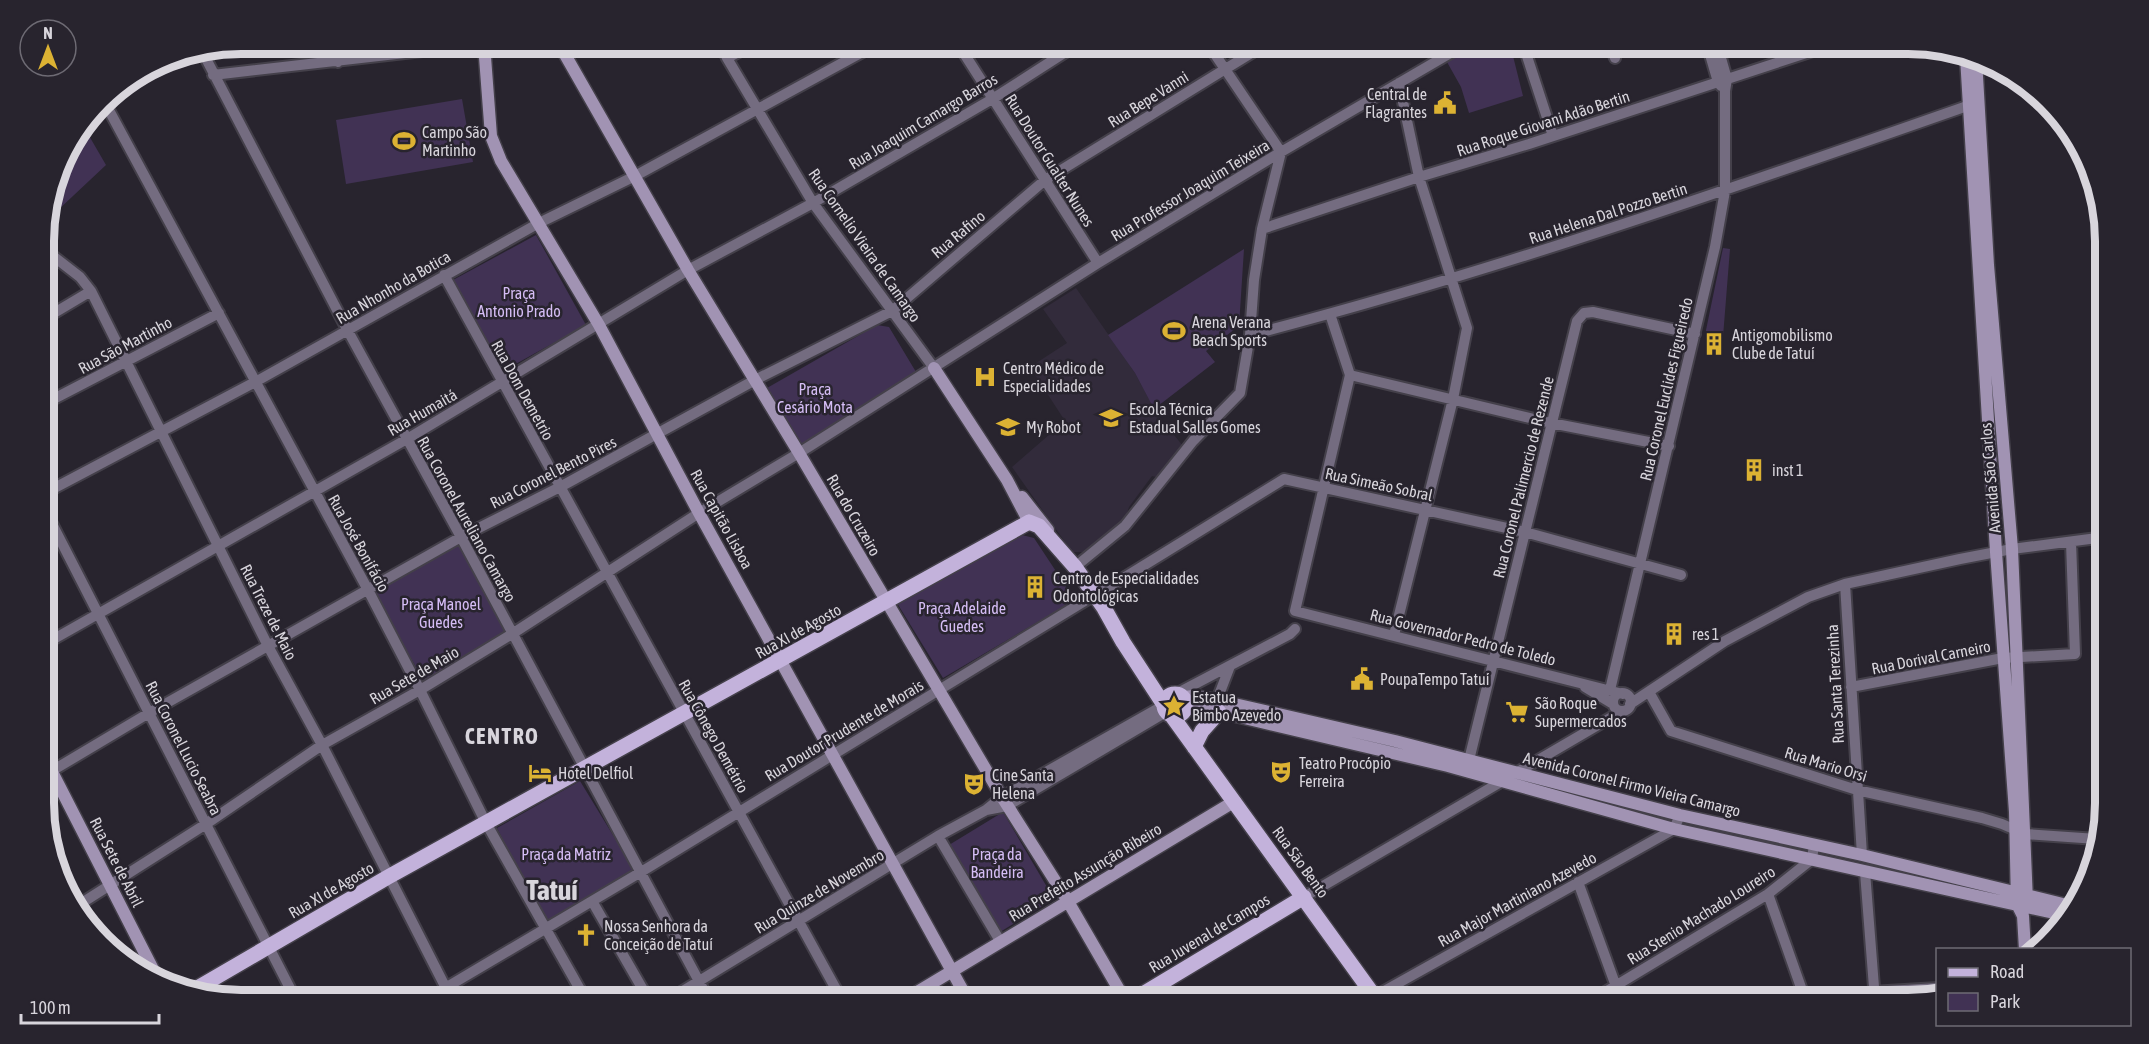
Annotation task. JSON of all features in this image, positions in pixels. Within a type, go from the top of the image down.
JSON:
[{"type":"main road","name":"Rua Capitão Lisboa","points":[[485,54],[491,136],[501,161],[598,324],[699,513],[962,990]]},
{"type":"main road","name":"Rua do Cruzeiro","points":[[566,54],[688,270],[799,453],[1004,802],[1068,901],[1119,990]]},
{"type":"main road","name":"Avenida São Carlos","points":[[1967,64],[1975,106],[2012,549],[2025,948]]},
{"type":"main road","name":"Avenida São Carlos","points":[[1976,67],[1975,106],[1996,552],[2003,658],[2021,833]]},
{"type":"main road","name":"Rua São Bento","points":[[934,368],[1008,480],[1076,567],[1092,597]]},
{"type":"main road","name":"Rua São Bento","points":[[1008,480],[1029,522],[1092,597],[1146,677],[1175,705],[1194,747],[1304,897],[1367,990]]},
{"type":"main road","points":[[1029,522],[1039,526],[1076,567]]},
{"type":"main road","name":"Rua XI de Agosto","points":[[583,768],[685,714],[1029,522]]},
{"type":"main road","name":"Avenida Coronel Firmo Vieira Camargo","points":[[1175,705],[1194,696],[1218,706],[1503,781],[1674,829],[1865,872],[2022,903],[2064,906]]},
{"type":"main road","points":[[1194,747],[1218,706]]},
{"type":"main road","name":"Avenida Coronel Firmo Vieira Camargo","points":[[1218,706],[1469,760],[1680,815],[1862,855],[2058,914]]},
{"type":"main road","points":[[486,823],[583,768]]},
{"type":"main road","name":"Rua Sete de Abril","points":[[54,782],[152,967]]},
{"type":"main road","name":"Rua Prefeito Assunção Ribeiro","points":[[921,990],[1235,801]]},
{"type":"main road","name":"Rua XI de Agosto","points":[[202,985],[486,823]]},
{"type":"main road","name":"Rua Juvenal de Campos","points":[[1150,990],[1304,897]]},
{"type":"street","points":[[332,54],[338,62]]},
{"type":"street","points":[[213,75],[403,54]]},
{"type":"street","name":"Rua Cornelio Vieira de Camargo","points":[[725,54],[813,203],[934,368]]},
{"type":"street","points":[[727,58],[735,54]]},
{"type":"street","name":"Rua Doutor Gualter Nunes","points":[[965,54],[1098,263]]},
{"type":"street","name":"Rua Joaquim Camargo Barros","points":[[813,203],[994,98],[1062,54]]},
{"type":"street","points":[[1076,567],[1125,526],[1193,441],[1240,393],[1250,334],[1254,280],[1262,229],[1281,152],[1214,54]]},
{"type":"street","name":"Rua Bepe Vanni","points":[[1044,180],[1249,54]]},
{"type":"street","name":"Rua Professor Joaquim Teixeira","points":[[799,453],[1098,263],[1449,54]]},
{"type":"street","points":[[1526,54],[1553,136]]},
{"type":"street","points":[[1614,54],[1615,58]]},
{"type":"street","points":[[1711,54],[1723,84]]},
{"type":"street","points":[[1718,54],[1723,84]]},
{"type":"street","name":"Rua Roque Giovani Adão Bertin","points":[[1262,229],[1419,177],[1723,84],[1806,54]]},
{"type":"street","name":"Rua Nhonho da Botica","points":[[54,488],[257,381],[539,223],[635,176],[856,55]]},
{"type":"street","name":"Rua Coronel Aureliano Camargo","points":[[205,58],[348,330],[703,990]]},
{"type":"street","points":[[1394,635],[1453,399],[1467,328],[1419,177],[1399,83]]},
{"type":"street","name":"Rua Coronel Euclides Figueiredo","points":[[1611,690],[1715,247],[1725,191],[1723,84]]},
{"type":"street","name":"Rua Helena Dal Pozzo Bertin","points":[[1250,334],[1330,314],[1451,278],[1725,191],[1975,106]]},
{"type":"street","name":"Rua José Bonifácio","points":[[109,109],[368,590],[486,823],[580,990]]},
{"type":"street","name":"Rua Rafino","points":[[892,311],[1044,180]]},
{"type":"street","name":"Rua Humaitá","points":[[54,639],[407,439],[688,270],[813,203]]},
{"type":"street","name":"Rua Treze de Maio","points":[[54,257],[80,277],[91,291],[268,646],[446,988]]},
{"type":"street","name":"Rua Dom Demetrio","points":[[444,275],[560,487]]},
{"type":"street","points":[[54,312],[91,291]]},
{"type":"street","name":"Rua Coronel Bento Pires","points":[[54,770],[149,713],[461,537],[560,487],[755,380],[892,311]]},
{"type":"street","name":"Rua Coronel Palimercio de Rezende","points":[[1469,760],[1577,321],[1584,314],[1593,312],[1695,334]]},
{"type":"street","name":"Rua São Martinho","points":[[54,399],[219,313]]},
{"type":"street","points":[[1323,488],[1350,375],[1330,314]]},
{"type":"street","points":[[1350,375],[1551,423],[1669,446]]},
{"type":"street","name":"Rua Sete de Maio","points":[[83,902],[322,746],[512,634],[699,513],[799,453]]},
{"type":"street","name":"Rua Simeão Sobral","points":[[1092,597],[1284,479],[1525,532],[1681,575]]},
{"type":"street","name":"Rua Cônego Demétrio","points":[[560,487],[836,990]]},
{"type":"street","name":"Rua Governador Pedro de Toledo","points":[[1323,488],[1295,611],[1628,695],[1622,706]]},
{"type":"street","name":"Rua Coronel Lucio Seabra","points":[[54,528],[291,990]]},
{"type":"street","points":[[1304,897],[1503,781],[1622,706],[1649,692],[1725,641],[1808,597],[1845,584],[1996,552],[2095,538]]},
{"type":"street","name":"Rua Dorival Carneiro","points":[[1851,687],[2003,658],[2076,654],[2071,542]]},
{"type":"street","name":"Rua Santa Terezinha","points":[[1845,584],[1862,855]]},
{"type":"street","points":[[938,691],[1092,597]]},
{"type":"street","name":"Rua Quinze de Novembro","points":[[685,990],[938,836],[1004,802],[1175,705],[1230,666],[1290,634],[1295,629]]},
{"type":"street","points":[[1218,706],[1230,666]]},
{"type":"street","points":[[1574,681],[1622,706]]},
{"type":"street","name":"Rua Doutor Prudente de Morais","points":[[442,990],[938,691]]},
{"type":"street","name":"Rua Mario Orsi","points":[[1649,692],[1671,731],[1857,790],[1982,818],[2021,833],[2091,839]]},
{"type":"street","points":[[1674,829],[1680,815]]},
{"type":"street","name":"Rua Major Martiniano Azevedo","points":[[1389,990],[1674,829]]},
{"type":"street","points":[[938,836],[1000,942]]},
{"type":"street","points":[[1812,859],[1814,844]]},
{"type":"street","name":"Rua Stenio Machado Loureiro","points":[[1609,990],[1767,894],[1812,859]]},
{"type":"street","points":[[1865,872],[1875,990]]},
{"type":"street","points":[[1578,882],[1617,990]]},
{"type":"street","points":[[1767,894],[1802,990]]},
{"type":"street","points":[[590,902],[637,990]]},
{"type":"street","points":[[590,902],[643,990]]},
{"type":"shaded area","name":"Escola Técnica Estadual Salles Gomes","points":[[1076,288],[1135,373],[1157,414],[1183,446],[1156,477],[1152,476],[1129,507],[1124,524],[1088,552],[1072,552],[1012,467],[1065,421],[1030,367],[1067,343],[1043,309]]},
{"type":"green space","points":[[1463,54],[1512,54],[1523,96],[1469,113],[1461,87],[1447,62]]},
{"type":"green space","name":"Campo São Martinho","points":[[462,99],[473,162],[346,184],[336,120]]},
{"type":"green space","points":[[88,134],[106,165],[57,211],[68,170]]},
{"type":"green space","name":"Praça Antonio Prado","points":[[536,235],[586,325],[503,371],[453,280]]},
{"type":"green space","points":[[1723,248],[1730,249],[1723,337],[1705,335]]},
{"type":"green space","name":"Arena Verana Beach Sports","points":[[1244,249],[1239,326],[1206,351],[1215,362],[1154,409],[1135,373],[1108,335]]},
{"type":"green space","name":"Praça Cesário Mota","points":[[877,325],[889,327],[916,372],[801,445],[767,388]]},
{"type":"green space","name":"Praça Adelaide Guedes","points":[[1022,535],[1034,538],[1075,600],[943,678],[897,603]]},
{"type":"green space","name":"Praça Manoel Guedes","points":[[458,545],[507,632],[424,681],[374,593]]},
{"type":"green space","name":"Praça da Matriz","points":[[580,781],[636,873],[546,924],[497,828]]},
{"type":"green space","name":"Praça da Bandeira","points":[[1003,812],[1054,899],[1000,932],[949,845]]},
{"type":"place","name":"Central de Flagrantes","points":[[1445,103]]},
{"type":"place","name":"Campo São Martinho","points":[[404,141]]},
{"type":"place","name":"Arena Verana Beach Sports","points":[[1174,331]]},
{"type":"place","name":"Antigomobilismo Clube de Tatuí","points":[[1714,344]]},
{"type":"place","name":"Centro Médico de Especialidades","points":[[985,377]]},
{"type":"place","name":"Escola Técnica Estadual Salles Gomes","points":[[1111,418]]},
{"type":"place","name":"My Robot","points":[[1008,427]]},
{"type":"place","name":"inst 1","points":[[1754,470]]},
{"type":"place","name":"Centro de Especialidades Odontológicas","points":[[1035,587]]},
{"type":"place","name":"res 1","points":[[1674,634]]},
{"type":"place","name":"PoupaTempo Tatuí","points":[[1362,679]]},
{"type":"place","name":"Estatua Bimbo Azevedo","points":[[1174,706]]},
{"type":"place","name":"São Roque Supermercados","points":[[1517,712]]},
{"type":"place","name":"Teatro Procópio Ferreira","points":[[1281,772]]},
{"type":"place","name":"Hotel Delfiol","points":[[540,773]]},
{"type":"place","name":"Cine Santa Helena","points":[[974,784]]},
{"type":"place","name":"Nossa Senhora da Conceição de Tatuí","points":[[586,935]]},
{"type":"district","name":"CENTRO","points":[[502,736]]},
{"type":"district","name":"Tatuí","points":[[552,890]]}]
